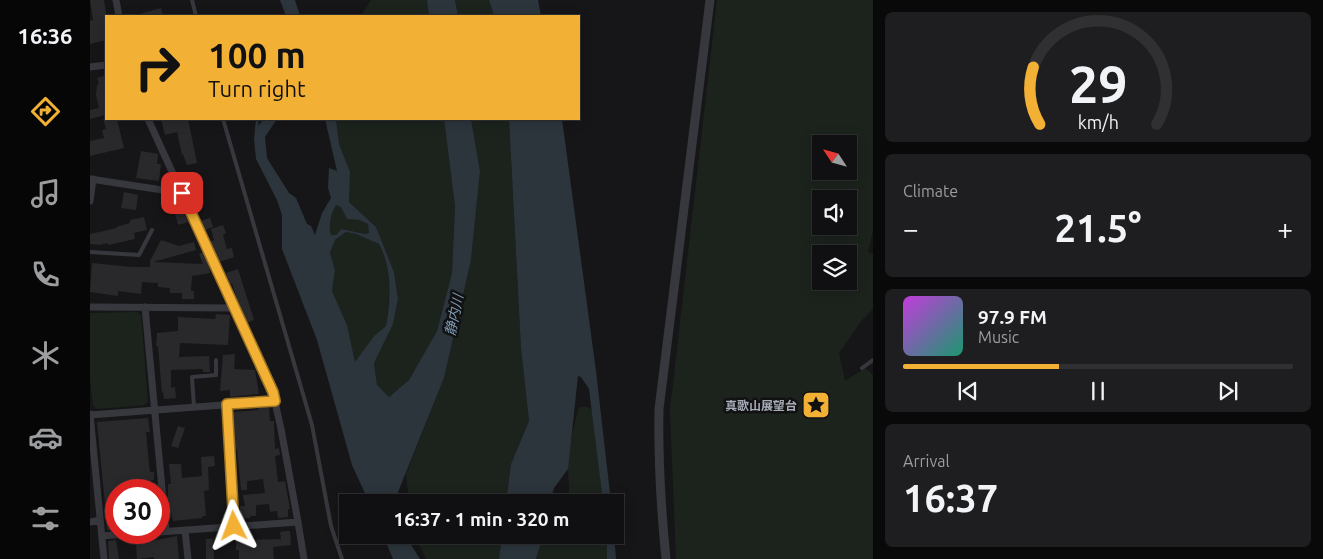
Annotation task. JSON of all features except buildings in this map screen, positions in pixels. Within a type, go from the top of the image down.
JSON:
[{"type":"street","points":[[116,0],[119,15]]},
{"type":"street","points":[[666,559],[658,450],[660,409],[710,0]]},
{"type":"street","points":[[90,67],[105,65]]},
{"type":"street","points":[[148,120],[273,392],[304,559]]},
{"type":"street","points":[[90,201],[92,179],[182,193]]},
{"type":"street","points":[[90,306],[234,308]]},
{"type":"street","points":[[145,307],[150,327],[160,479]]},
{"type":"street","points":[[104,559],[90,414],[275,401]]},
{"type":"street","points":[[227,404],[234,526]]},
{"type":"street","points":[[90,522],[100,520]]},
{"type":"street","points":[[170,531],[298,522]]},
{"type":"street","points":[[185,530],[188,559]]},
{"type":"lane","points":[[192,0],[196,15]]},
{"type":"lane","points":[[223,120],[312,425],[330,526],[342,559]]},
{"type":"lane","points":[[90,252],[139,255],[152,230]]},
{"type":"lane","points":[[194,407],[192,377],[216,375],[216,360]]},
{"type":"lane","points":[[862,368],[873,360]]},
{"type":"shaded area","points":[[371,0],[427,0],[429,15],[362,15]]},
{"type":"shaded area","points":[[455,0],[489,0],[494,15],[458,15]]},
{"type":"shaded area","points":[[717,0],[873,0],[873,231],[868,252],[873,254],[873,309],[862,320],[839,353],[845,381],[865,368],[873,375],[873,559],[676,559],[670,410]]},
{"type":"shaded area","points":[[336,120],[444,120],[455,206],[452,273],[437,331],[409,380],[389,397],[377,385],[374,362],[393,324],[398,299],[394,272],[376,227],[349,202],[350,172],[339,144]]},
{"type":"shaded area","points":[[471,120],[509,120],[521,348],[529,421],[511,464],[507,494],[408,494],[406,474],[444,378],[471,260],[480,171]]},
{"type":"shaded area","points":[[336,205],[341,207],[347,219],[359,220],[368,224],[369,233],[365,234],[343,229],[336,235],[331,235],[330,220]]},
{"type":"shaded area","points":[[346,232],[356,234],[379,244],[386,264],[389,284],[386,326],[374,336],[355,363],[347,325],[332,291],[335,270],[330,253],[335,240]]},
{"type":"shaded area","points":[[138,312],[141,316],[148,401],[145,405],[97,409],[93,406],[90,379],[90,313]]},
{"type":"shaded area","points":[[579,407],[587,407],[592,410],[602,494],[568,494],[568,468],[572,437]]},
{"type":"shaded area","points":[[418,544],[501,544],[499,559],[426,559]]},
{"type":"shaded area","points":[[540,544],[607,544],[607,559],[536,559]]},
{"type":"water","points":[[280,0],[295,0],[300,15],[286,15]]},
{"type":"water","points":[[427,0],[455,0],[458,15],[429,15]]},
{"type":"water","points":[[489,0],[538,0],[541,15],[494,15]]},
{"type":"water","name":"静内川","points":[[256,120],[259,120],[258,126],[263,120],[276,120],[265,137],[267,158],[289,193],[296,198],[307,224],[311,226],[315,235],[322,213],[331,198],[328,188],[329,168],[337,171],[325,120],[336,120],[339,144],[350,172],[349,202],[376,227],[394,272],[398,299],[393,324],[374,363],[377,385],[389,397],[409,380],[437,331],[452,273],[455,206],[444,120],[471,120],[480,171],[471,260],[444,378],[397,494],[365,494],[352,465],[317,340],[282,249],[282,215],[277,200],[256,159],[254,139]],"holes":[[[336,205],[341,207],[347,219],[359,220],[368,224],[369,233],[365,234],[342,229],[336,235],[331,235],[330,220]],[[346,232],[356,234],[379,244],[386,263],[389,284],[386,326],[374,336],[355,362],[347,325],[332,291],[335,270],[330,253],[335,240]]]},
{"type":"water","points":[[509,120],[562,120],[596,371],[610,494],[602,494],[589,389],[581,377],[578,376],[568,469],[554,488],[552,494],[507,494],[511,464],[529,421],[521,348]]},
{"type":"water","points":[[387,544],[411,544],[420,559],[393,559]]},
{"type":"water","points":[[501,544],[540,544],[536,559],[499,559]]},
{"type":"water","points":[[607,544],[615,544],[616,559],[607,559]]},
{"type":"place","name":"真歌山展望台","points":[[816,405]]},
{"type":"route","points":[[182,193],[273,392],[275,401],[227,404],[234,526]]}]
